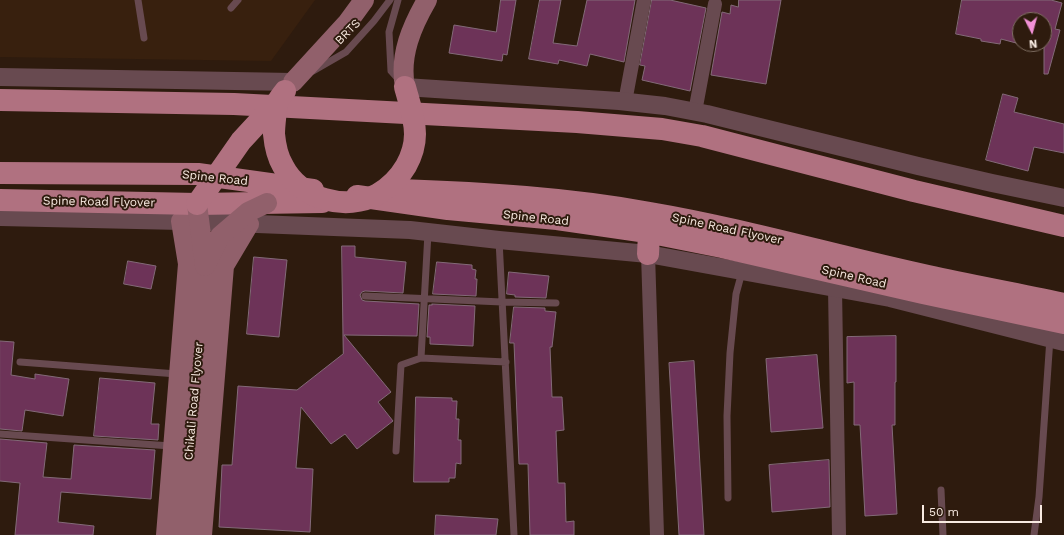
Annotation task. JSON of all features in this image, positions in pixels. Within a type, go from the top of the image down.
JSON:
[{"type":"main road","points":[[197,204],[241,141],[348,22],[364,0]]},
{"type":"main road","points":[[405,87],[403,78],[403,63],[406,45],[412,28],[428,0]]},
{"type":"main road","name":"Spine Road Flyover","points":[[0,200],[197,204],[348,202],[362,200],[385,190],[403,171],[409,160],[415,135],[414,122],[405,87]]},
{"type":"main road","name":"Spine Road Flyover","points":[[285,92],[274,130],[275,143],[283,167],[300,187],[323,199],[336,202]]},
{"type":"main road","points":[[0,100],[234,104],[577,122],[662,129],[702,136],[914,191],[1064,226]]},
{"type":"main road","name":"Spine Road","points":[[0,173],[198,174],[448,209],[557,219],[648,244],[722,247],[923,293],[1059,334]]},
{"type":"main road","name":"Spine Road Flyover","points":[[385,190],[449,192],[558,200],[650,213],[728,229],[928,276],[1064,304]]},
{"type":"main road","name":"Chikali Road Flyover","points":[[205,266],[220,236],[248,212],[267,203]]},
{"type":"main road","name":"Chikali Road Flyover","points":[[183,535],[205,266],[197,204]]},
{"type":"main road","points":[[166,535],[188,264],[182,221]]},
{"type":"main road","points":[[202,535],[224,266],[249,224]]},
{"type":"street","points":[[625,102],[644,0]]},
{"type":"street","points":[[695,112],[715,4]]},
{"type":"street","points":[[0,77],[285,92]]},
{"type":"street","points":[[405,87],[665,106],[707,114],[918,166],[1064,198]]},
{"type":"street","name":"Spine Road","points":[[0,217],[182,221],[410,230],[499,240],[648,244],[742,271],[890,298],[1059,334]]},
{"type":"street","points":[[648,244],[657,535]]},
{"type":"street","points":[[835,288],[839,535]]},
{"type":"lane","points":[[138,0],[144,38]]},
{"type":"lane","points":[[231,8],[238,0]]},
{"type":"lane","name":"BRTS","points":[[285,92],[346,52],[374,21],[390,0]]},
{"type":"lane","points":[[398,0],[389,32],[391,71],[405,87]]},
{"type":"lane","points":[[421,358],[428,232]]},
{"type":"lane","points":[[499,240],[514,535]]},
{"type":"lane","points":[[728,498],[727,416],[730,353],[736,294],[742,271]]},
{"type":"lane","points":[[366,296],[556,303]]},
{"type":"lane","points":[[1034,535],[1059,334]]},
{"type":"lane","points":[[396,451],[401,365],[421,358],[506,362]]},
{"type":"lane","points":[[20,362],[179,374]]},
{"type":"lane","points":[[0,434],[173,446]]},
{"type":"lane","points":[[940,490],[943,535]]},
{"type":"shaded area","points":[[0,0],[315,0],[271,61],[0,57]]},
{"type":"building","points":[[501,0],[516,0],[507,55],[503,54],[502,61],[449,53],[454,25],[496,32]]},
{"type":"building","points":[[540,0],[561,0],[553,43],[577,46],[587,0],[635,0],[624,62],[590,54],[587,66],[559,60],[558,64],[529,59]]},
{"type":"building","points":[[652,0],[670,0],[706,8],[690,91],[642,80],[645,66],[640,65]]},
{"type":"building","points":[[739,0],[781,0],[766,84],[711,75],[722,12],[730,14],[731,5],[738,7]]},
{"type":"building","points":[[962,0],[1051,0],[1062,3],[1055,29],[1060,30],[1048,74],[1044,74],[1044,52],[1052,52],[1052,12],[1012,12],[1012,42],[1001,39],[1000,44],[981,41],[981,39],[956,34]]},
{"type":"building","points":[[1003,94],[1018,98],[1014,112],[1064,124],[1064,153],[1034,147],[1028,171],[986,160]]},
{"type":"building","points":[[342,246],[355,246],[355,257],[406,262],[403,293],[365,291],[360,295],[362,300],[419,304],[417,336],[344,335],[391,392],[378,402],[393,421],[357,449],[345,434],[331,444],[301,407],[296,468],[313,469],[310,532],[219,527],[222,465],[232,465],[238,386],[297,390],[343,354]]},
{"type":"building","points":[[254,257],[287,260],[279,337],[247,334]]},
{"type":"building","points":[[128,261],[156,266],[151,289],[124,284]]},
{"type":"building","points":[[437,262],[472,265],[472,269],[476,270],[476,296],[433,294]]},
{"type":"building","points":[[509,272],[549,276],[546,298],[515,297],[515,295],[507,294]]},
{"type":"building","points":[[429,305],[475,306],[473,346],[430,344],[430,337],[427,337]]},
{"type":"building","points":[[514,307],[545,308],[545,311],[556,312],[552,347],[550,347],[552,397],[562,397],[564,430],[556,431],[558,483],[565,483],[566,522],[574,521],[574,535],[530,535],[528,464],[519,464],[514,343],[510,343]]},
{"type":"building","points":[[896,336],[895,425],[892,425],[897,514],[865,516],[860,425],[854,425],[854,382],[847,383],[847,337]]},
{"type":"building","points":[[0,341],[14,342],[11,375],[35,379],[35,374],[69,379],[63,416],[25,410],[22,431],[0,429]]},
{"type":"building","points":[[817,355],[823,428],[771,432],[766,359]]},
{"type":"building","points":[[694,361],[704,535],[679,535],[669,363]]},
{"type":"building","points":[[100,378],[155,383],[151,424],[159,424],[158,440],[94,436]]},
{"type":"building","points":[[416,397],[452,398],[452,401],[457,401],[456,419],[459,419],[458,440],[461,440],[461,464],[456,463],[455,478],[449,478],[449,482],[414,482]]},
{"type":"building","points":[[0,439],[47,443],[43,477],[71,479],[74,445],[155,450],[151,499],[61,492],[58,522],[94,526],[93,535],[15,535],[20,483],[0,481]]},
{"type":"building","points":[[829,460],[830,507],[772,512],[769,465]]},
{"type":"building","points":[[436,515],[498,519],[496,535],[435,535]]}]
